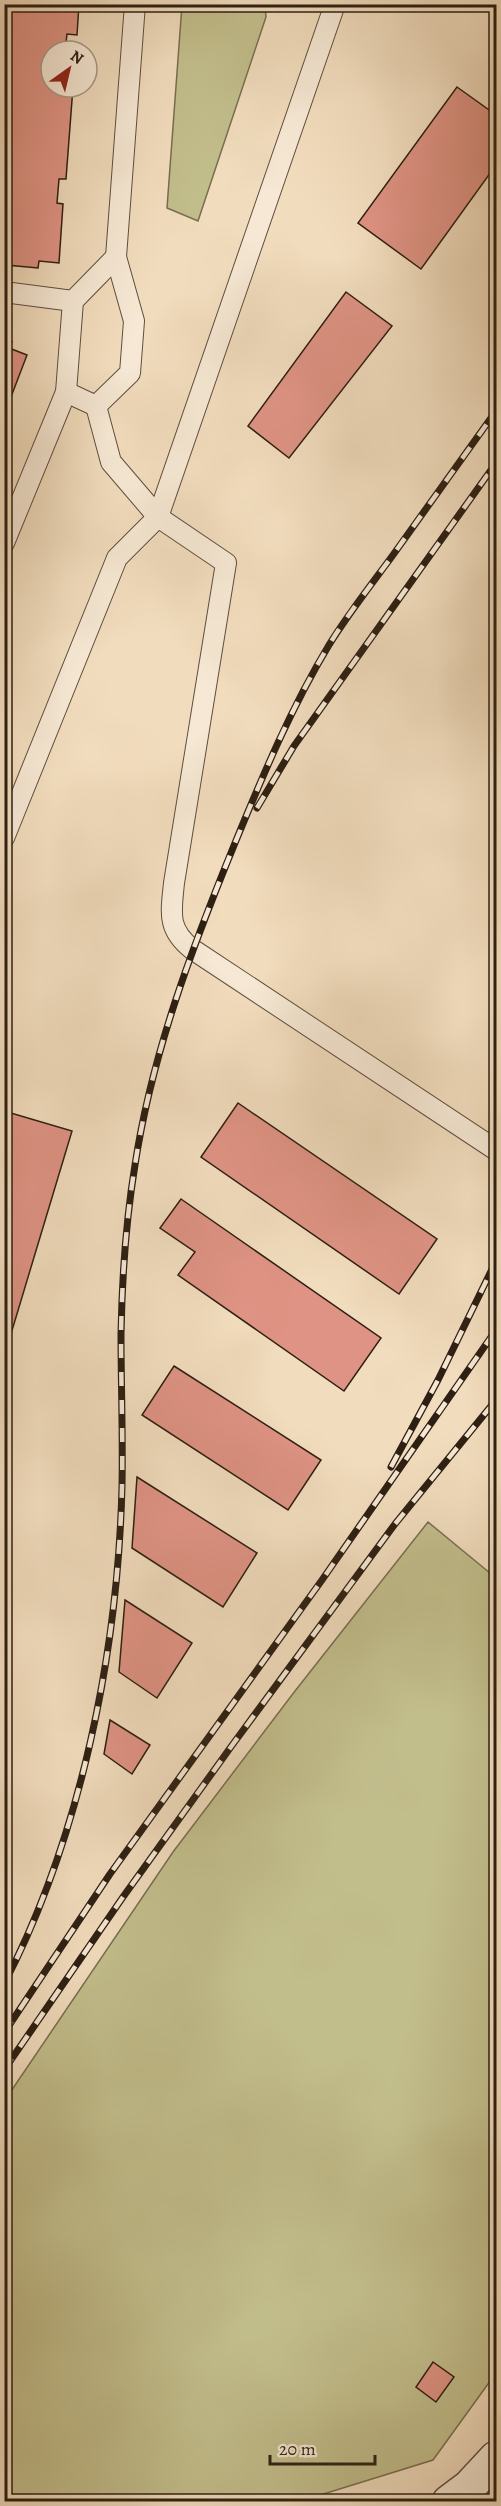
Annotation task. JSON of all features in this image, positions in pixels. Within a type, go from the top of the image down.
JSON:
[{"type":"street","points":[[449,2502],[469,2487],[496,2458]]},
{"type":"street","points":[[486,2502],[496,2486]]},
{"type":"lane","points":[[96,406],[130,373],[134,321],[116,257],[135,4]]},
{"type":"lane","points":[[4,838],[117,558],[158,518],[335,4]]},
{"type":"lane","points":[[4,543],[66,392],[73,301],[116,257]]},
{"type":"lane","points":[[4,292],[73,301]]},
{"type":"lane","points":[[66,392],[96,406],[111,462],[158,518],[226,563],[174,883],[171,915],[176,933],[192,949],[496,1150]]},
{"type":"shaded area","points":[[182,5],[265,5],[266,17],[198,221],[167,208]]},
{"type":"shaded area","points":[[428,1522],[496,1578],[496,2373],[433,2460],[301,2501],[5,2502],[5,2100],[173,1852],[295,1691]]},
{"type":"building","points":[[7,4],[79,4],[77,35],[67,34],[66,39],[39,39],[39,99],[72,99],[66,179],[59,179],[57,203],[63,204],[59,263],[39,261],[38,268],[6,265],[7,259],[4,259],[4,8],[7,8]]},
{"type":"building","points":[[457,87],[496,115],[496,165],[421,269],[358,223]]},
{"type":"building","points":[[346,292],[392,326],[289,458],[248,426]]},
{"type":"building","points":[[4,339],[12,342],[9,348],[27,355],[6,410]]},
{"type":"building","points":[[238,1103],[437,1239],[399,1294],[201,1157]]},
{"type":"building","points":[[4,1111],[72,1131],[4,1357]]},
{"type":"building","points":[[181,1199],[381,1338],[344,1391],[178,1275],[195,1252],[160,1228]]},
{"type":"building","points":[[174,1366],[321,1460],[288,1510],[142,1415]]},
{"type":"building","points":[[137,1477],[257,1553],[223,1607],[132,1548]]},
{"type":"building","points":[[125,1600],[192,1643],[157,1698],[119,1672]]},
{"type":"building","points":[[110,1720],[150,1745],[132,1774],[104,1754]]},
{"type":"building","points":[[433,2362],[454,2377],[436,2402],[416,2387]]},
{"type":"railway","points":[[4,1984],[31,1927],[74,1805],[103,1677],[113,1613],[119,1549],[122,1486],[123,1270],[127,1228],[142,1123],[175,1001],[256,792],[315,669],[352,611],[496,411]]},
{"type":"railway","points":[[257,808],[294,746],[496,463]]},
{"type":"railway","points":[[391,1467],[438,1380],[496,1261]]},
{"type":"railway","points":[[4,2033],[110,1874],[322,1580],[496,1330]]},
{"type":"railway","points":[[4,2070],[123,1897],[233,1744],[395,1524],[496,1400]]}]
